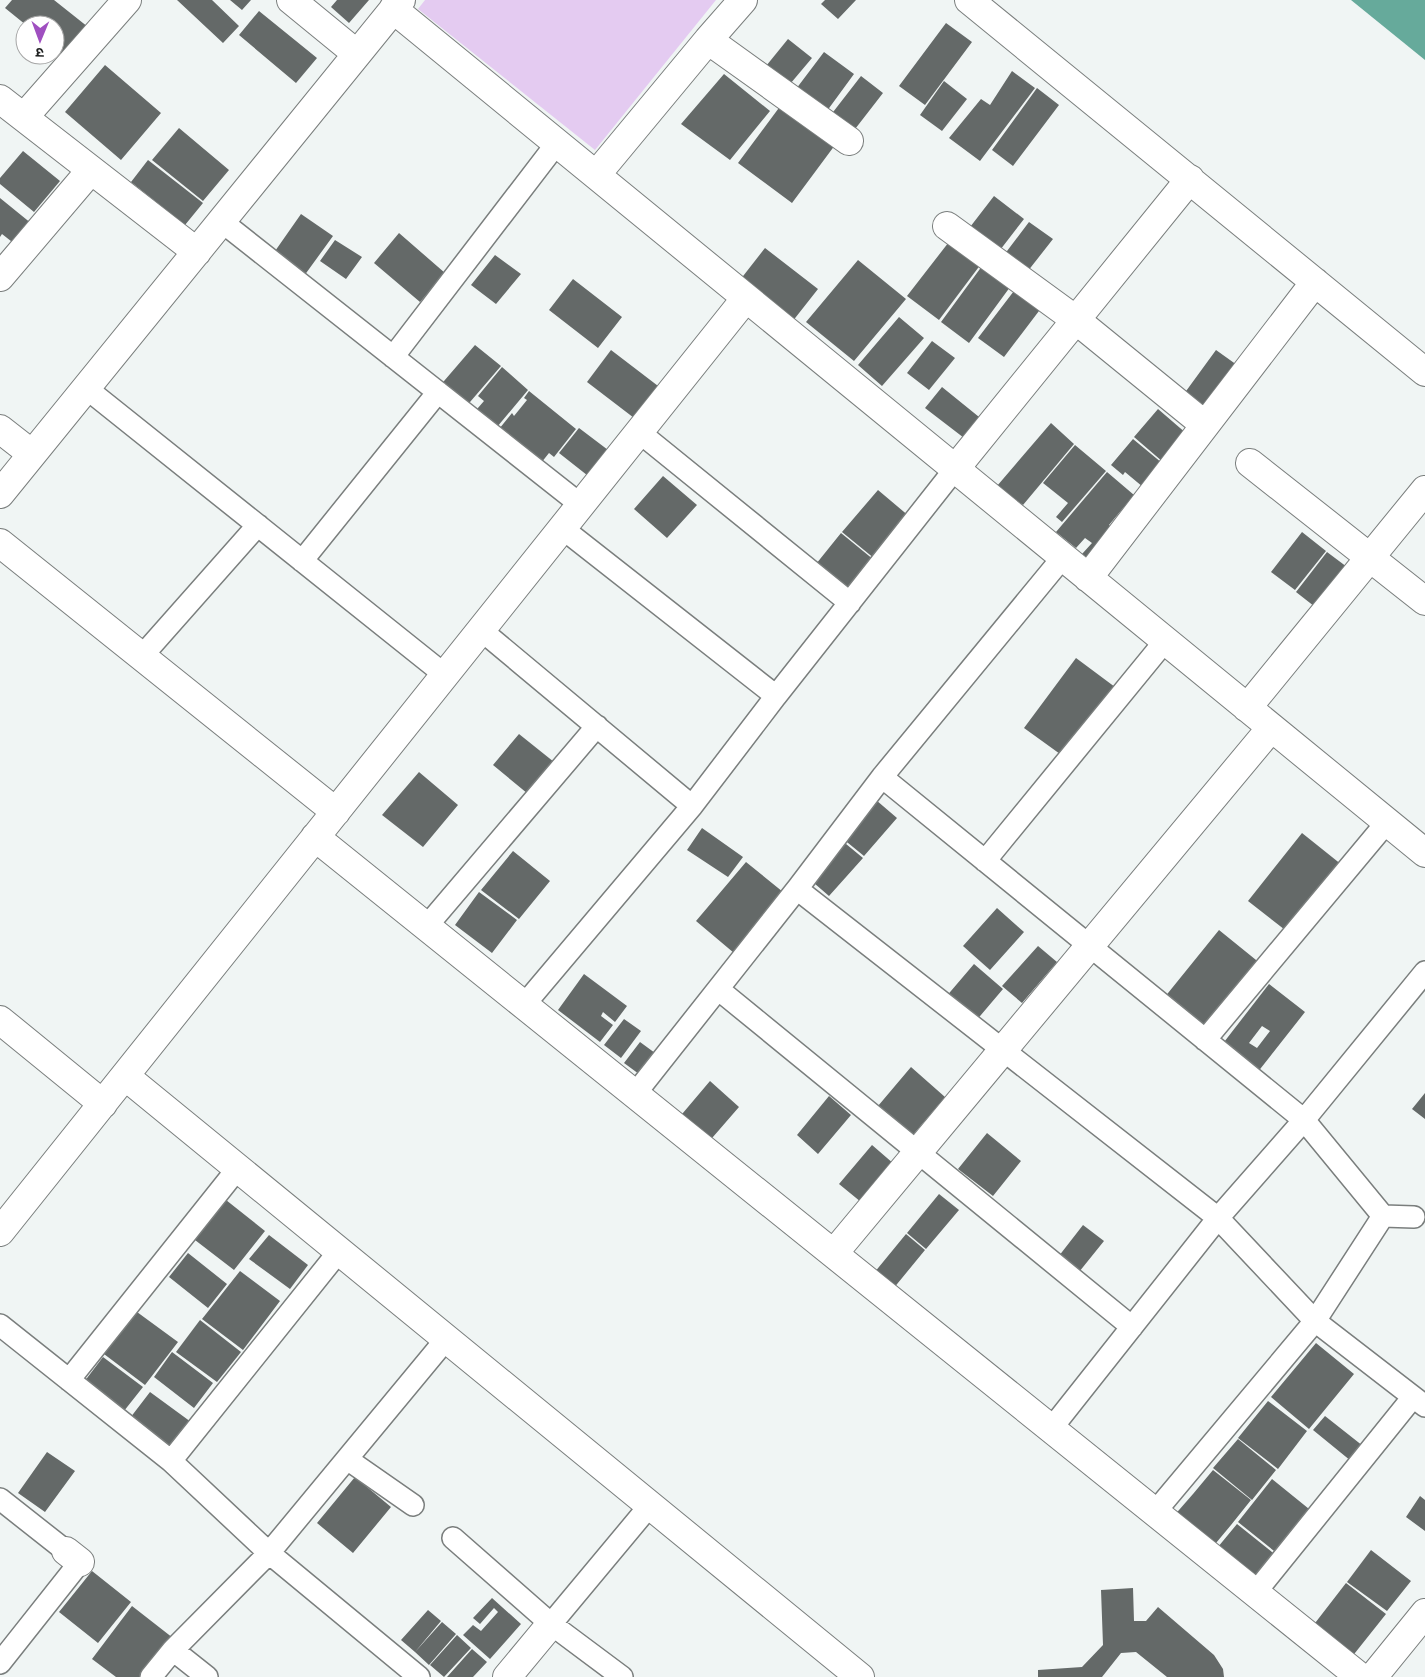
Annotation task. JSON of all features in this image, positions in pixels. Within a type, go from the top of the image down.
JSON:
[{"type":"street","points":[[24,117],[127,0]]},
{"type":"street","points":[[292,0],[357,54]]},
{"type":"street","points":[[596,175],[743,0]]},
{"type":"street","points":[[969,0],[1425,372]]},
{"type":"street","points":[[0,494],[397,5],[557,144],[1387,822],[1422,844]]},
{"type":"street","points":[[708,40],[849,140]]},
{"type":"street","points":[[0,99],[197,252]]},
{"type":"street","points":[[0,277],[91,170]]},
{"type":"street","points":[[955,469],[1190,179]]},
{"type":"street","points":[[947,226],[1076,320],[1205,425]]},
{"type":"street","points":[[1088,578],[1167,478],[1205,425],[1315,282]]},
{"type":"street","points":[[0,1232],[746,298]]},
{"type":"street","points":[[0,429],[32,454]]},
{"type":"street","points":[[1250,463],[1425,601]]},
{"type":"street","points":[[1247,708],[1425,490]]},
{"type":"street","points":[[0,543],[336,812]]},
{"type":"street","points":[[834,1253],[1271,728]]},
{"type":"street","points":[[315,837],[1360,1677]]},
{"type":"street","points":[[0,1020],[103,1104]]},
{"type":"street","points":[[125,1076],[651,1504],[850,1674]]},
{"type":"street","points":[[1373,1677],[1425,1613]]},
{"type":"street","points":[[507,1677],[551,1624]]},
{"type":"lane","points":[[393,357],[557,144]]},
{"type":"lane","points":[[221,221],[581,504]]},
{"type":"lane","points":[[86,388],[445,675]]},
{"type":"lane","points":[[302,562],[438,392]]},
{"type":"lane","points":[[639,432],[850,603]]},
{"type":"lane","points":[[524,1005],[692,806],[955,469]]},
{"type":"lane","points":[[142,656],[258,525]]},
{"type":"lane","points":[[562,528],[776,696]]},
{"type":"lane","points":[[635,1094],[882,777],[1063,557]]},
{"type":"lane","points":[[481,630],[692,806]]},
{"type":"lane","points":[[985,861],[1165,641]]},
{"type":"lane","points":[[426,926],[597,726]]},
{"type":"lane","points":[[882,777],[1304,1120],[1383,1216]]},
{"type":"lane","points":[[1205,1040],[1387,822]]},
{"type":"lane","points":[[797,888],[1218,1218],[1315,1321],[1419,1401],[1255,1593]]},
{"type":"lane","points":[[1051,1429],[1218,1218],[1304,1120],[1425,972]]},
{"type":"lane","points":[[718,989],[1132,1327]]},
{"type":"lane","points":[[69,1380],[238,1168]]},
{"type":"lane","points":[[1383,1216],[1422,1215]]},
{"type":"lane","points":[[1155,1512],[1315,1321],[1383,1216]]},
{"type":"lane","points":[[171,1461],[340,1250]]},
{"type":"lane","points":[[0,1325],[171,1461],[269,1553],[419,1677]]},
{"type":"lane","points":[[151,1677],[173,1650],[269,1553],[447,1338]]},
{"type":"lane","points":[[347,1459],[413,1505]]},
{"type":"lane","points":[[0,1498],[73,1556],[0,1662]]},
{"type":"lane","points":[[551,1624],[651,1504]]},
{"type":"lane","points":[[453,1538],[551,1624],[622,1677]]},
{"type":"lane","points":[[173,1650],[207,1677]]},
{"type":"shaded area","points":[[425,0],[716,0],[595,150],[418,9]]},
{"type":"shaded area","points":[[1351,0],[1425,0],[1425,60]]},
{"type":"building","points":[[12,0],[54,0],[88,27],[65,56],[65,15],[15,16],[5,8]]},
{"type":"building","points":[[177,0],[212,0],[239,26],[223,43]]},
{"type":"building","points":[[230,0],[251,0],[242,10]]},
{"type":"building","points":[[337,0],[369,0],[349,23],[331,7]]},
{"type":"building","points":[[825,0],[856,0],[838,19],[821,4]]},
{"type":"building","points":[[259,11],[317,58],[296,83],[239,35]]},
{"type":"building","points":[[946,23],[972,42],[925,105],[899,86]]},
{"type":"building","points":[[788,39],[812,58],[785,90],[762,71]]},
{"type":"building","points":[[824,52],[854,74],[824,115],[793,93]]},
{"type":"building","points":[[105,65],[161,113],[121,160],[65,112]]},
{"type":"building","points":[[1012,71],[1035,88],[980,161],[949,138],[981,99],[990,105]]},
{"type":"building","points":[[724,74],[770,111],[730,160],[681,124]]},
{"type":"building","points":[[861,76],[883,93],[852,133],[830,116]]},
{"type":"building","points":[[944,81],[967,99],[942,131],[920,115]]},
{"type":"building","points":[[1037,88],[1059,105],[1013,166],[992,150]]},
{"type":"building","points":[[784,101],[838,141],[792,203],[738,163]]},
{"type":"building","points":[[179,128],[229,170],[203,201],[152,160]]},
{"type":"building","points":[[23,151],[60,181],[34,212],[0,184],[0,178]]},
{"type":"building","points":[[148,160],[203,203],[185,225],[131,182]]},
{"type":"building","points":[[994,196],[1024,219],[997,254],[967,231]]},
{"type":"building","points":[[0,198],[32,224],[16,245],[2,234],[0,237]]},
{"type":"building","points":[[301,214],[333,236],[304,276],[273,254]]},
{"type":"building","points":[[1029,222],[1053,239],[1024,276],[1001,259]]},
{"type":"building","points":[[399,233],[445,273],[420,302],[374,263]]},
{"type":"building","points":[[952,238],[984,260],[939,320],[907,296]]},
{"type":"building","points":[[335,240],[362,257],[346,279],[320,261]]},
{"type":"building","points":[[765,248],[818,289],[792,322],[740,280]]},
{"type":"building","points":[[495,255],[521,274],[496,304],[471,285]]},
{"type":"building","points":[[858,260],[906,299],[854,361],[806,322]]},
{"type":"building","points":[[985,262],[1013,283],[969,343],[941,322]]},
{"type":"building","points":[[573,279],[622,317],[598,348],[549,310]]},
{"type":"building","points":[[1017,287],[1042,307],[1004,357],[978,338]]},
{"type":"building","points":[[899,317],[924,338],[882,386],[858,365]]},
{"type":"building","points":[[932,341],[955,358],[929,390],[907,373]]},
{"type":"building","points":[[475,345],[501,366],[464,409],[438,388]]},
{"type":"building","points":[[611,350],[662,389],[638,421],[587,382]]},
{"type":"building","points":[[1216,350],[1237,365],[1202,413],[1181,398]]},
{"type":"building","points":[[502,367],[528,390],[492,433],[471,416],[484,401],[478,396]]},
{"type":"building","points":[[942,387],[984,421],[968,441],[925,408]]},
{"type":"building","points":[[529,391],[576,429],[554,457],[549,453],[537,468],[495,434],[512,413],[514,416],[527,400],[524,398]]},
{"type":"building","points":[[1158,409],[1187,434],[1163,462],[1134,437]]},
{"type":"building","points":[[1051,423],[1074,444],[1023,505],[997,486]]},
{"type":"building","points":[[579,428],[612,453],[592,479],[559,453]]},
{"type":"building","points":[[1133,439],[1162,463],[1143,487],[1125,472],[1123,475],[1111,465]]},
{"type":"building","points":[[1075,445],[1106,471],[1062,522],[1056,517],[1068,503],[1043,483]]},
{"type":"building","points":[[1107,472],[1134,495],[1109,525],[1112,528],[1087,558],[1082,554],[1092,543],[1085,538],[1076,548],[1056,532]]},
{"type":"building","points":[[663,476],[697,505],[667,538],[634,509]]},
{"type":"building","points":[[878,490],[910,517],[875,559],[842,532]]},
{"type":"building","points":[[1302,532],[1326,551],[1295,590],[1271,572]]},
{"type":"building","points":[[841,533],[874,560],[844,596],[812,569]]},
{"type":"building","points":[[1327,552],[1351,570],[1319,610],[1296,592]]},
{"type":"building","points":[[1076,658],[1119,690],[1067,759],[1024,728]]},
{"type":"building","points":[[519,734],[559,766],[533,798],[493,765]]},
{"type":"building","points":[[419,772],[458,805],[423,847],[382,815]]},
{"type":"building","points":[[876,800],[897,818],[864,856],[842,838]]},
{"type":"building","points":[[702,828],[743,857],[728,877],[687,850]]},
{"type":"building","points":[[1302,833],[1342,865],[1289,933],[1248,901]]},
{"type":"building","points":[[840,839],[863,858],[829,896],[807,877]]},
{"type":"building","points":[[513,851],[550,881],[519,919],[481,890]]},
{"type":"building","points":[[746,862],[783,892],[734,953],[696,921]]},
{"type":"building","points":[[479,892],[517,920],[492,953],[455,925]]},
{"type":"building","points":[[997,908],[1024,932],[990,970],[963,946]]},
{"type":"building","points":[[1219,930],[1261,964],[1206,1032],[1164,998]]},
{"type":"building","points":[[1038,946],[1057,962],[1022,1003],[1002,986]]},
{"type":"building","points":[[974,964],[1003,989],[975,1022],[945,998]]},
{"type":"building","points":[[584,974],[627,1006],[615,1022],[603,1012],[601,1016],[613,1025],[600,1042],[558,1010]]},
{"type":"building","points":[[1269,984],[1305,1012],[1257,1073],[1221,1046]],"holes":[[[1262,1026],[1270,1031],[1257,1048],[1249,1043]]]},
{"type":"building","points":[[624,1019],[641,1031],[621,1058],[604,1045]]},
{"type":"building","points":[[640,1042],[655,1053],[639,1074],[624,1063]]},
{"type":"building","points":[[911,1067],[945,1097],[912,1136],[878,1106]]},
{"type":"building","points":[[710,1081],[739,1107],[706,1145],[677,1120]]},
{"type":"building","points":[[1425,1093],[1425,1119],[1412,1109]]},
{"type":"building","points":[[829,1096],[851,1115],[818,1154],[797,1135]]},
{"type":"building","points":[[987,1133],[1021,1161],[993,1196],[958,1169]]},
{"type":"building","points":[[872,1145],[894,1164],[861,1202],[839,1184]]},
{"type":"building","points":[[939,1194],[959,1210],[926,1249],[907,1233]]},
{"type":"building","points":[[226,1200],[265,1231],[234,1270],[195,1240]]},
{"type":"building","points":[[1083,1225],[1104,1241],[1075,1277],[1055,1261]]},
{"type":"building","points":[[906,1234],[925,1250],[893,1289],[874,1273]]},
{"type":"building","points":[[269,1235],[308,1265],[290,1289],[249,1259]]},
{"type":"building","points":[[188,1253],[227,1284],[208,1308],[169,1277]]},
{"type":"building","points":[[240,1271],[280,1301],[243,1350],[202,1319]]},
{"type":"building","points":[[137,1312],[178,1342],[145,1385],[104,1354]]},
{"type":"building","points":[[200,1320],[241,1352],[217,1382],[176,1352]]},
{"type":"building","points":[[1316,1343],[1354,1374],[1309,1429],[1271,1397]]},
{"type":"building","points":[[172,1352],[213,1383],[194,1408],[154,1377]]},
{"type":"building","points":[[103,1357],[143,1387],[120,1416],[81,1386]]},
{"type":"building","points":[[150,1392],[191,1422],[168,1453],[127,1422]]},
{"type":"building","points":[[1268,1401],[1307,1431],[1278,1469],[1238,1438]]},
{"type":"building","points":[[1325,1416],[1363,1446],[1351,1461],[1313,1430]]},
{"type":"building","points":[[1238,1439],[1276,1470],[1252,1500],[1213,1468]]},
{"type":"building","points":[[47,1452],[75,1471],[45,1512],[18,1493]]},
{"type":"building","points":[[1213,1470],[1251,1500],[1231,1525],[1193,1494]]},
{"type":"building","points":[[355,1477],[391,1507],[353,1553],[317,1523]]},
{"type":"building","points":[[1272,1479],[1314,1513],[1279,1555],[1238,1522]]},
{"type":"building","points":[[1193,1494],[1231,1525],[1211,1549],[1172,1518]]},
{"type":"building","points":[[1420,1496],[1425,1500],[1425,1531],[1406,1517]]},
{"type":"building","points":[[1237,1524],[1277,1556],[1253,1585],[1213,1553]]},
{"type":"building","points":[[1371,1550],[1411,1581],[1387,1611],[1347,1582]]},
{"type":"building","points":[[92,1571],[131,1602],[98,1643],[59,1612]]},
{"type":"building","points":[[1346,1583],[1386,1614],[1351,1658],[1312,1627]]},
{"type":"building","points":[[1133,1588],[1134,1621],[1146,1621],[1158,1607],[1214,1655],[1223,1669],[1224,1677],[1167,1677],[1136,1652],[1121,1653],[1102,1677],[1038,1677],[1038,1670],[1082,1667],[1103,1645],[1101,1590]]},
{"type":"building","points":[[492,1598],[521,1624],[490,1659],[463,1635],[473,1625],[481,1631],[498,1612],[494,1608],[480,1624],[473,1618]]},
{"type":"building","points":[[132,1606],[173,1638],[142,1677],[116,1677],[92,1659]]},
{"type":"building","points":[[428,1610],[441,1621],[415,1652],[401,1640]]},
{"type":"building","points":[[442,1622],[456,1634],[429,1665],[415,1652]]},
{"type":"building","points":[[457,1635],[471,1648],[444,1677],[430,1665]]},
{"type":"building","points":[[472,1649],[487,1662],[473,1677],[447,1677]]}]
